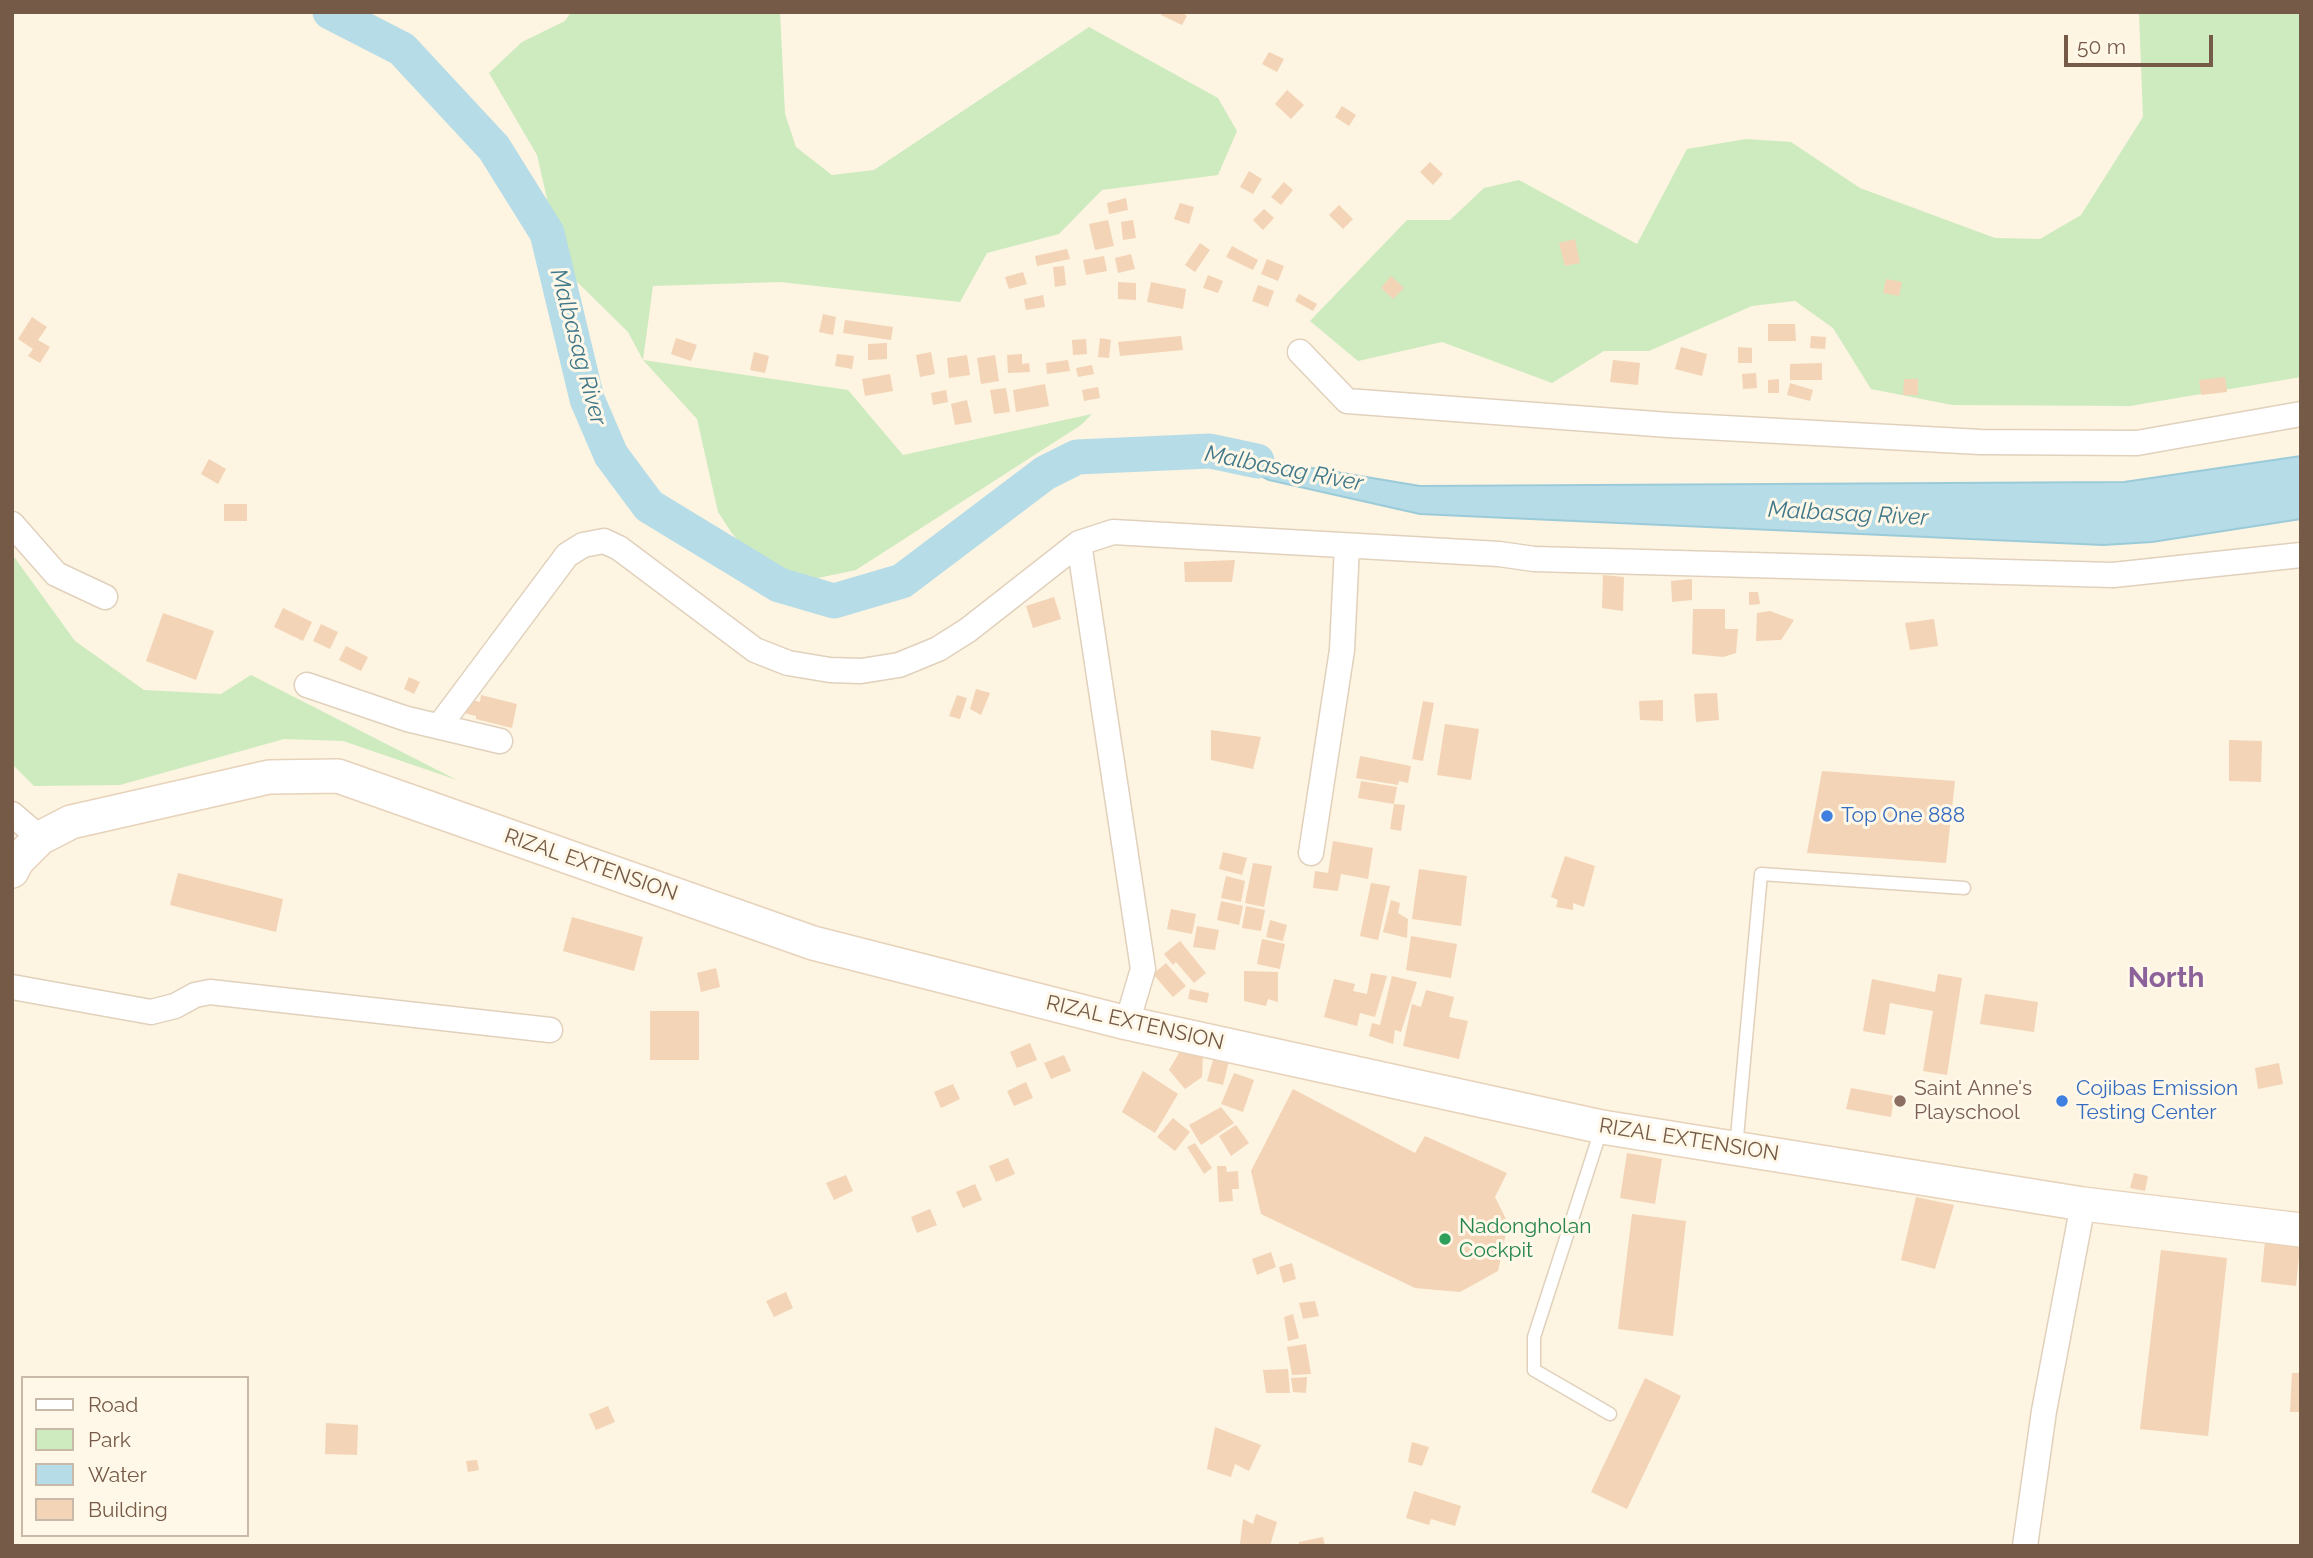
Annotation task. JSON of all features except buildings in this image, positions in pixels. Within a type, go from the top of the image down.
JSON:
[{"type":"street","points":[[1300,352],[1346,401],[1669,425],[1980,442],[2137,443],[2301,414]]},
{"type":"street","points":[[12,524],[56,574],[105,597]]},
{"type":"street","points":[[440,725],[567,555],[583,545],[604,541],[619,548],[755,650],[788,663],[830,670],[861,671],[900,665],[938,649],[968,630],[1079,543],[1113,532],[1499,554],[1534,559],[2113,575],[2301,555]]},
{"type":"street","points":[[1079,543],[1143,969],[1127,1023]]},
{"type":"street","points":[[1311,853],[1342,650],[1347,546]]},
{"type":"street","points":[[307,685],[407,719],[500,741]]},
{"type":"street","name":"RIZAL EXTENSION","points":[[12,871],[17,861],[40,838],[71,822],[269,777],[338,776],[813,943],[1127,1023],[1602,1127],[2083,1204],[2301,1230]]},
{"type":"street","points":[[12,814],[40,838]]},
{"type":"street","points":[[12,987],[151,1012],[210,992],[550,1030]]},
{"type":"street","points":[[2025,1546],[2044,1411],[2083,1204]]},
{"type":"lane","points":[[1736,1148],[1761,874],[1964,888]]},
{"type":"lane","points":[[1602,1127],[1534,1337],[1534,1370],[1610,1414]]},
{"type":"green space","points":[[571,12],[780,12],[785,114],[796,147],[832,175],[874,170],[1089,27],[1218,98],[1237,131],[1218,175],[1102,190],[1059,234],[987,253],[960,302],[780,282],[653,286],[643,360],[628,332],[563,268],[537,155],[489,73],[522,42],[565,21]]},
{"type":"green space","points":[[2139,12],[2301,12],[2301,377],[2130,406],[1952,405],[1871,389],[1833,328],[1795,301],[1752,306],[1649,351],[1604,351],[1552,383],[1442,342],[1358,361],[1310,321],[1407,220],[1450,220],[1484,188],[1519,180],[1637,244],[1687,149],[1746,139],[1791,142],[1860,188],[1995,238],[2040,239],[2081,215],[2143,117]]},
{"type":"green space","points":[[643,360],[848,390],[903,455],[1092,414],[1081,425],[856,570],[813,579],[766,563],[745,549],[731,532],[718,512],[697,419]]},
{"type":"green space","points":[[12,554],[75,641],[144,690],[221,694],[251,675],[457,780],[343,741],[284,739],[120,785],[34,786],[12,764]]},
{"type":"water","points":[[1210,451],[1420,486],[2124,482],[2301,456],[2301,519],[2152,542],[2103,545],[1420,514],[1269,480]]},
{"type":"waterway","name":"Malbasag River","points":[[330,12],[402,49],[494,148],[547,233],[587,399],[611,455],[649,506],[779,585],[834,601],[902,581],[1045,473],[1077,457],[1210,451],[1257,461]]},
{"type":"place","name":"Top One 888","points":[[1827,816]]},
{"type":"place","name":"Saint Anne's Playschool","points":[[1900,1101]]},
{"type":"place","name":"Cojibas Emission Testing Center","points":[[2062,1101]]},
{"type":"place","name":"Nadongholan Cockpit","points":[[1445,1239]]},
{"type":"district","name":"North","points":[[2166,979]]}]
